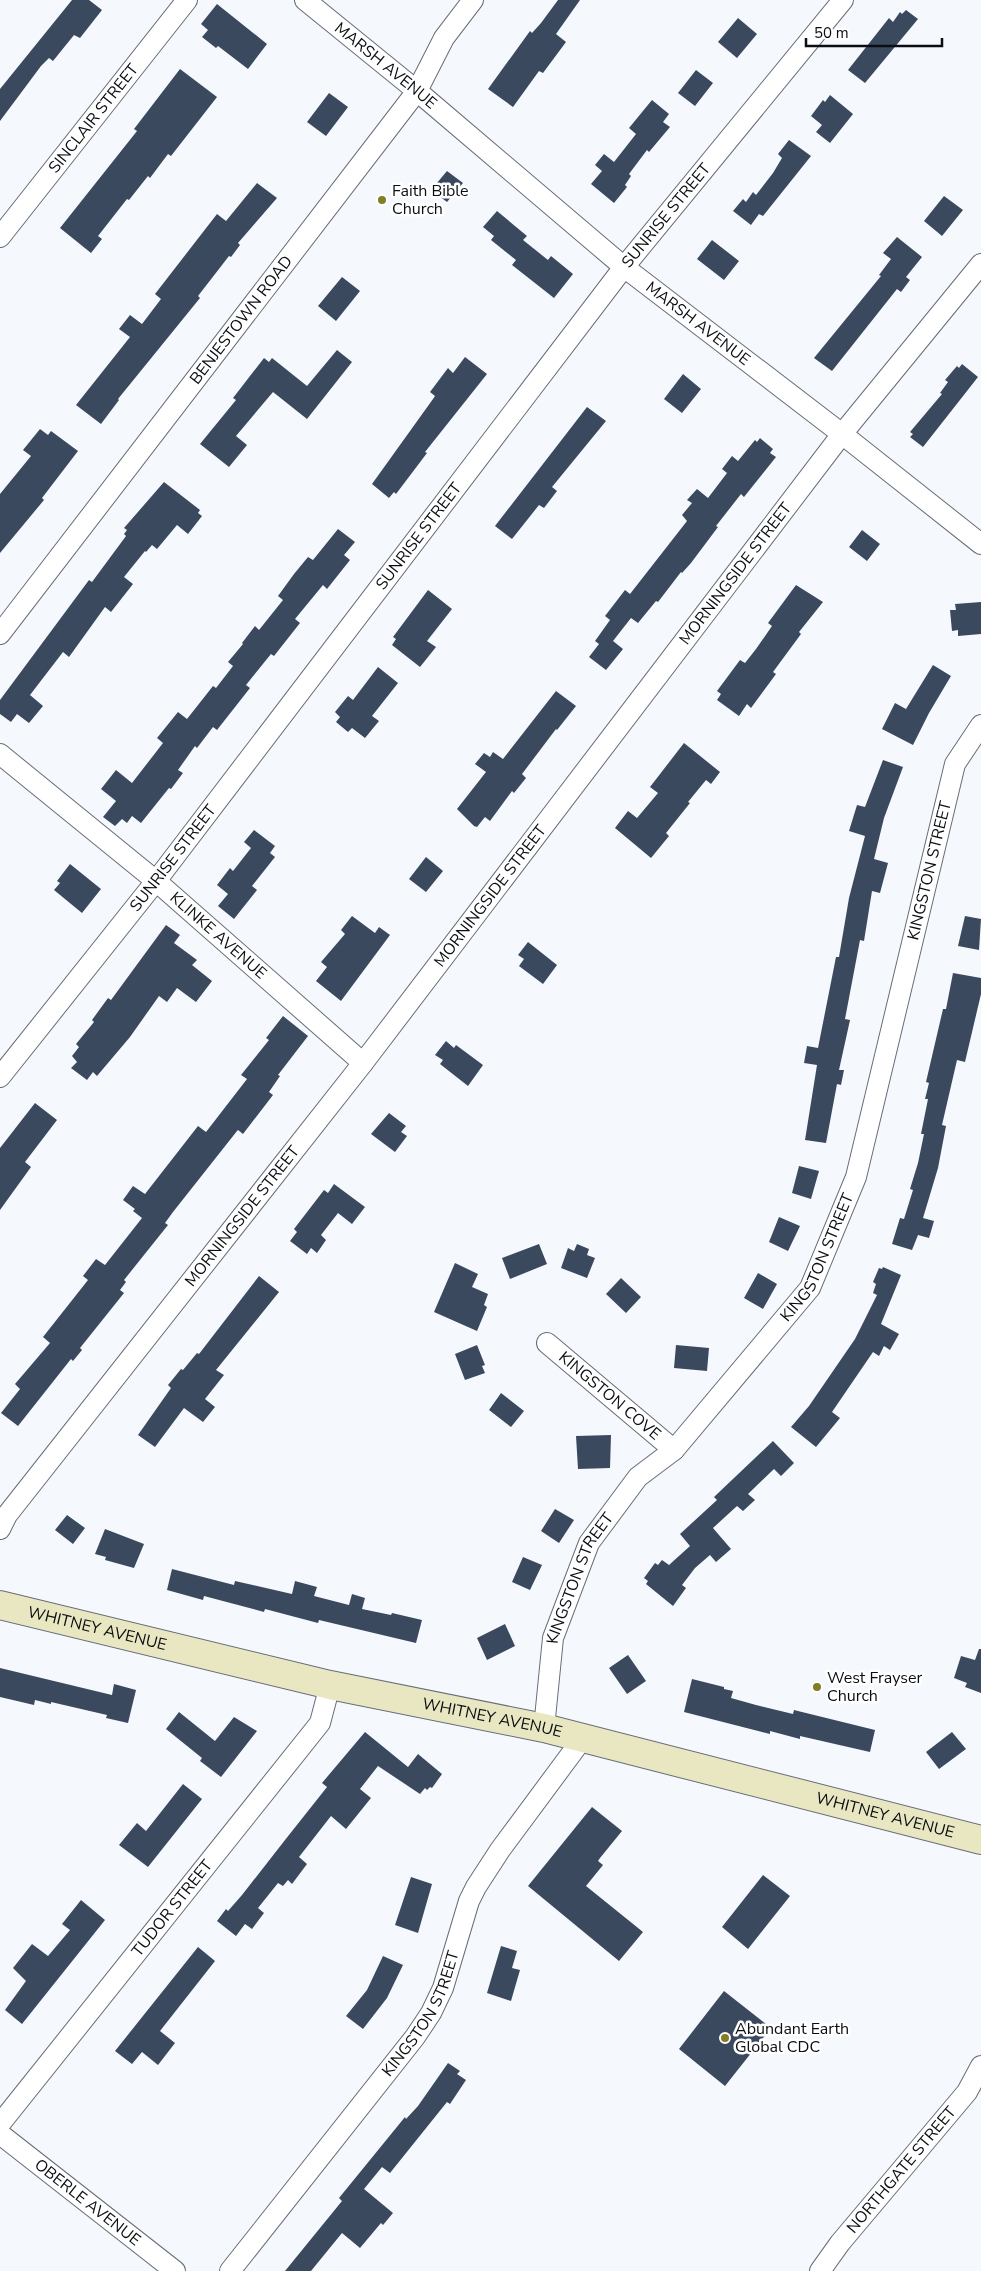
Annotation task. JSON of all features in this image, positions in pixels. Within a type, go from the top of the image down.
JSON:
[{"type":"main road","name":"WHITNEY AVENUE","points":[[0,1605],[330,1684],[544,1728],[981,1840]]},
{"type":"street","name":"SINCLAIR STREET","points":[[0,237],[187,0]]},
{"type":"street","name":"MARSH AVENUE","points":[[305,0],[417,91],[624,268],[842,434],[981,544]]},
{"type":"street","name":"BENJESTOWN ROAD","points":[[0,634],[417,91],[444,38],[473,0]]},
{"type":"street","name":"SUNRISE STREET","points":[[0,1077],[156,881],[624,268],[843,0]]},
{"type":"street","name":"MORNINGSIDE STREET","points":[[0,1529],[7,1515],[363,1063],[842,434],[981,264]]},
{"type":"street","name":"KINGSTON STREET","points":[[544,1728],[553,1638],[589,1543],[638,1477],[674,1450],[810,1288],[856,1177],[955,764],[981,725]]},
{"type":"street","name":"KLINKE AVENUE","points":[[0,754],[156,881],[363,1063]]},
{"type":"street","name":"KINGSTON COVE","points":[[547,1343],[674,1450]]},
{"type":"street","name":"TUDOR STREET","points":[[0,2124],[320,1723],[330,1684]]},
{"type":"street","name":"KINGSTON STREET","points":[[230,2271],[426,2021],[442,1988],[469,1901],[476,1887],[500,1850],[583,1738]]},
{"type":"street","name":"NORTHGATE STREET","points":[[820,2271],[840,2243],[967,2092],[981,2066]]},
{"type":"street","name":"OBERLE AVENUE","points":[[0,2134],[175,2271]]},
{"type":"building","points":[[72,0],[89,0],[102,10],[80,38],[74,35],[53,61],[49,58],[41,66],[0,121],[0,89]]},
{"type":"building","points":[[558,0],[580,0],[556,34],[566,42],[543,73],[539,71],[513,107],[488,89],[530,31],[532,33]]},
{"type":"building","points":[[217,4],[267,44],[248,69],[218,46],[216,48],[202,37],[208,30],[201,24]]},
{"type":"building","points":[[906,10],[918,19],[865,83],[848,70],[889,18],[893,22],[900,12],[902,14]]},
{"type":"building","points":[[738,18],[757,34],[737,58],[718,42]]},
{"type":"building","points":[[180,69],[217,97],[171,156],[168,154],[150,178],[148,176],[129,200],[127,199],[98,236],[102,239],[91,253],[60,228],[137,131],[134,129]]},
{"type":"building","points":[[696,70],[713,83],[695,106],[678,93]]},
{"type":"building","points":[[329,93],[348,107],[326,136],[307,122]]},
{"type":"building","points":[[830,95],[853,114],[830,143],[816,132],[822,125],[811,116],[823,100],[825,102]]},
{"type":"building","points":[[652,100],[669,114],[663,122],[670,127],[649,152],[647,150],[629,174],[631,176],[625,185],[627,187],[614,203],[591,184],[602,171],[595,165],[604,154],[614,162],[636,134],[629,128]]},
{"type":"building","points":[[789,140],[811,156],[763,216],[759,214],[751,225],[733,211],[743,199],[746,202],[753,192],[756,195],[782,158],[778,154]]},
{"type":"building","points":[[447,171],[463,183],[447,202],[431,190]]},
{"type":"building","points":[[257,183],[277,198],[238,243],[240,245],[231,257],[229,256],[198,296],[200,298],[118,399],[101,424],[76,405],[130,337],[119,329],[130,315],[142,324],[161,299],[155,294],[217,214],[226,221]]},
{"type":"building","points":[[944,196],[963,210],[942,236],[924,221]]},
{"type":"building","points":[[497,211],[527,236],[523,240],[548,260],[551,256],[573,274],[554,298],[512,265],[516,260],[491,240],[494,236],[483,227]]},
{"type":"building","points":[[897,237],[922,257],[906,277],[910,280],[901,292],[897,289],[832,371],[814,358],[881,276],[879,275],[891,259],[883,253]]},
{"type":"building","points":[[712,240],[739,261],[724,280],[697,259]]},
{"type":"building","points":[[342,277],[360,291],[336,321],[318,306]]},
{"type":"building","points":[[337,350],[352,362],[307,419],[273,392],[236,436],[247,445],[229,467],[200,444],[236,400],[233,398],[264,358],[269,362],[272,358],[307,386]]},
{"type":"building","points":[[465,357],[487,374],[425,452],[427,453],[396,494],[394,492],[389,498],[372,484],[435,396],[430,392],[448,368],[453,373]]},
{"type":"building","points":[[962,364],[978,377],[923,447],[910,437],[913,434],[910,432],[942,394],[940,393],[948,382],[945,380],[957,366],[959,368]]},
{"type":"building","points":[[683,374],[701,389],[682,413],[664,399]]},
{"type":"building","points":[[587,407],[606,421],[552,487],[557,491],[544,508],[539,505],[512,539],[495,526]]},
{"type":"building","points":[[40,429],[48,435],[51,431],[78,451],[42,498],[44,500],[0,553],[0,494],[31,456],[23,450]]},
{"type":"building","points":[[760,438],[773,449],[770,453],[776,457],[744,497],[741,494],[691,563],[681,572],[658,602],[656,601],[638,623],[631,618],[613,641],[623,649],[606,670],[589,657],[599,644],[595,641],[610,620],[605,616],[625,590],[630,594],[687,521],[682,515],[692,503],[687,500],[697,489],[708,498],[727,473],[722,469],[732,456],[738,461],[755,440],[757,442]]},
{"type":"building","points":[[164,482],[200,510],[198,513],[202,516],[188,534],[177,525],[157,549],[152,545],[145,551],[124,577],[133,584],[111,612],[105,607],[69,657],[63,652],[30,695],[43,706],[29,723],[17,714],[11,722],[0,714],[0,700],[89,580],[92,582],[126,536],[124,534],[127,530],[124,528]]},
{"type":"building","points":[[338,529],[355,542],[344,555],[350,560],[327,589],[323,585],[295,619],[300,623],[274,656],[271,654],[246,685],[250,688],[217,730],[213,727],[197,748],[195,746],[178,770],[183,773],[171,789],[169,788],[141,823],[132,816],[127,823],[122,819],[115,826],[103,817],[116,801],[101,789],[116,770],[132,783],[163,743],[157,738],[178,712],[187,719],[213,686],[216,688],[233,666],[228,662],[242,643],[255,626],[259,630],[283,600],[278,596],[294,574],[308,557],[313,560]]},
{"type":"building","points":[[862,530],[880,544],[867,561],[849,547]]},
{"type":"building","points":[[796,585],[823,602],[799,632],[801,634],[773,672],[776,674],[751,708],[747,704],[739,716],[717,700],[721,694],[717,691],[740,660],[745,663],[756,649],[772,626],[768,623]]},
{"type":"building","points":[[428,590],[452,609],[427,641],[436,647],[420,667],[392,645],[396,639],[393,637]]},
{"type":"building","points":[[981,602],[981,634],[958,636],[958,630],[952,631],[950,610],[956,610],[955,604]]},
{"type":"building","points":[[933,665],[951,676],[913,745],[882,729],[895,703],[906,709]]},
{"type":"building","points":[[378,667],[398,683],[372,716],[379,721],[365,738],[352,728],[348,732],[336,722],[340,717],[335,712],[348,696],[353,700]]},
{"type":"building","points":[[556,691],[576,706],[522,774],[526,778],[514,793],[512,791],[490,821],[485,817],[477,827],[474,826],[457,809],[486,772],[475,764],[484,753],[490,757],[493,752],[503,759]]},
{"type":"building","points":[[684,743],[720,772],[711,784],[706,780],[688,802],[690,803],[666,833],[669,836],[651,858],[615,828],[628,811],[637,818],[658,793],[650,787]]},
{"type":"building","points":[[883,760],[903,767],[884,818],[874,859],[888,863],[880,893],[872,891],[864,941],[860,940],[845,1019],[850,1020],[839,1070],[844,1070],[841,1085],[837,1084],[826,1143],[805,1140],[817,1065],[804,1063],[807,1046],[818,1048],[836,957],[839,957],[849,898],[865,836],[849,831],[857,805],[865,807]]},
{"type":"building","points":[[254,830],[275,846],[270,853],[275,857],[252,886],[257,890],[234,919],[218,906],[228,894],[217,885],[230,868],[233,871],[251,848],[244,842]]},
{"type":"building","points":[[426,857],[443,871],[426,892],[409,879]]},
{"type":"building","points":[[70,864],[101,889],[82,913],[54,890],[60,883],[57,881]]},
{"type":"building","points":[[352,916],[375,933],[379,927],[390,935],[341,1001],[316,981],[327,967],[321,962],[345,934],[341,930]]},
{"type":"building","points":[[965,916],[981,919],[979,950],[958,946]]},
{"type":"building","points":[[166,925],[180,935],[174,943],[197,960],[192,965],[212,981],[196,1002],[177,988],[167,1002],[159,996],[130,1037],[97,1076],[93,1072],[87,1080],[71,1068],[77,1062],[72,1056],[79,1047],[76,1044],[94,1022],[92,1020],[108,998],[111,1000]]},
{"type":"building","points":[[528,942],[557,965],[543,984],[519,966],[524,959],[518,955]]},
{"type":"building","points":[[953,973],[981,978],[981,994],[965,1062],[957,1060],[942,1125],[946,1126],[938,1168],[923,1218],[934,1221],[929,1238],[918,1235],[912,1250],[892,1244],[900,1218],[904,1219],[913,1190],[910,1189],[924,1134],[921,1134],[929,1083],[926,1082],[943,1009],[946,1009]]},
{"type":"building","points":[[283,1016],[308,1036],[278,1075],[280,1076],[269,1092],[273,1095],[243,1134],[237,1131],[173,1212],[165,1223],[168,1225],[124,1280],[126,1282],[120,1290],[124,1293],[80,1348],[82,1350],[73,1361],[71,1359],[18,1426],[1,1413],[20,1389],[15,1384],[50,1343],[43,1337],[88,1280],[83,1276],[96,1259],[105,1265],[142,1218],[133,1211],[135,1209],[123,1200],[133,1186],[145,1194],[198,1126],[206,1132],[247,1079],[241,1075],[269,1040],[266,1038]]},
{"type":"building","points":[[446,1041],[454,1048],[456,1045],[483,1065],[468,1086],[440,1064],[443,1060],[435,1055]]},
{"type":"building","points":[[35,1103],[57,1120],[25,1162],[31,1167],[0,1210],[0,1148]]},
{"type":"building","points":[[389,1113],[406,1126],[401,1132],[407,1136],[395,1152],[371,1134]]},
{"type":"building","points":[[799,1166],[819,1171],[811,1199],[792,1193]]},
{"type":"building","points":[[334,1184],[365,1207],[352,1224],[338,1213],[321,1235],[326,1240],[317,1253],[311,1248],[307,1254],[290,1241],[297,1232],[294,1229],[324,1190],[328,1193]]},
{"type":"building","points":[[779,1217],[800,1226],[788,1251],[769,1242]]},
{"type":"building","points":[[539,1244],[547,1264],[510,1279],[502,1258]]},
{"type":"building","points":[[577,1244],[589,1249],[587,1255],[595,1258],[587,1278],[561,1268],[568,1248],[574,1251]]},
{"type":"building","points":[[455,1263],[478,1274],[472,1287],[488,1294],[484,1305],[487,1307],[477,1331],[434,1312]]},
{"type":"building","points":[[883,1267],[901,1275],[881,1324],[899,1334],[890,1350],[884,1346],[879,1356],[873,1352],[832,1412],[840,1418],[816,1447],[791,1427],[809,1406],[855,1339],[877,1295],[873,1293],[876,1284],[873,1282],[879,1268],[882,1269]]},
{"type":"building","points":[[758,1273],[777,1284],[763,1309],[744,1298]]},
{"type":"building","points":[[259,1276],[279,1292],[216,1370],[224,1375],[205,1399],[215,1407],[203,1422],[184,1408],[155,1447],[138,1435],[171,1388],[168,1385],[197,1353],[199,1354]]},
{"type":"building","points":[[621,1278],[641,1297],[626,1313],[606,1294]]},
{"type":"building","points":[[477,1345],[485,1365],[482,1366],[485,1373],[465,1380],[455,1354]]},
{"type":"building","points":[[676,1345],[709,1348],[707,1371],[674,1368]]},
{"type":"building","points":[[501,1393],[524,1411],[511,1427],[489,1410]]},
{"type":"building","points":[[611,1435],[610,1468],[578,1469],[576,1436]]},
{"type":"building","points":[[773,1441],[794,1463],[781,1476],[774,1469],[748,1494],[755,1500],[743,1511],[737,1506],[713,1528],[731,1549],[716,1562],[710,1555],[695,1568],[682,1585],[686,1588],[673,1606],[646,1584],[648,1581],[644,1578],[655,1563],[658,1565],[662,1560],[669,1565],[690,1546],[680,1534],[717,1500],[714,1497]]},
{"type":"building","points":[[555,1509],[574,1520],[559,1543],[541,1531]]},
{"type":"building","points":[[67,1515],[85,1528],[73,1544],[55,1530]]},
{"type":"building","points":[[105,1529],[144,1544],[134,1568],[105,1560],[106,1557],[95,1554]]},
{"type":"building","points":[[523,1557],[542,1565],[530,1590],[512,1582]]},
{"type":"building","points":[[172,1569],[234,1585],[235,1581],[292,1594],[295,1581],[317,1587],[314,1596],[349,1605],[352,1594],[365,1598],[362,1609],[422,1620],[416,1643],[319,1620],[318,1623],[265,1609],[264,1612],[204,1596],[203,1600],[167,1590]]},
{"type":"building","points":[[505,1624],[515,1646],[487,1660],[477,1638]]},
{"type":"building","points":[[979,1649],[981,1649],[981,1693],[965,1687],[967,1683],[954,1678],[961,1656],[975,1660]]},
{"type":"building","points":[[628,1655],[646,1681],[627,1694],[609,1668]]},
{"type":"building","points":[[0,1668],[112,1695],[114,1684],[136,1690],[128,1723],[106,1718],[107,1715],[51,1702],[51,1704],[35,1700],[34,1705],[0,1697]]},
{"type":"building","points":[[692,1679],[724,1687],[724,1689],[733,1691],[731,1698],[756,1705],[793,1714],[794,1710],[875,1730],[870,1752],[800,1736],[800,1739],[770,1731],[770,1734],[684,1712]]},
{"type":"building","points":[[179,1712],[215,1741],[234,1717],[257,1731],[221,1777],[200,1761],[202,1758],[166,1729]]},
{"type":"building","points":[[365,1732],[408,1767],[418,1754],[442,1774],[432,1788],[430,1787],[427,1790],[425,1788],[420,1794],[378,1766],[360,1789],[371,1798],[346,1829],[331,1816],[299,1857],[307,1864],[292,1884],[288,1880],[283,1886],[278,1883],[258,1908],[264,1913],[252,1929],[245,1924],[236,1936],[217,1921],[226,1909],[228,1911],[242,1895],[327,1787],[322,1783]]},
{"type":"building","points":[[952,1732],[966,1749],[939,1769],[926,1752]]},
{"type":"building","points":[[183,1784],[202,1799],[148,1867],[119,1845],[137,1823],[146,1831]]},
{"type":"building","points":[[592,1807],[622,1831],[598,1861],[603,1865],[586,1886],[643,1932],[619,1961],[528,1886]]},
{"type":"building","points":[[763,1875],[790,1896],[748,1949],[722,1927]]},
{"type":"building","points":[[411,1877],[432,1884],[418,1933],[395,1925]]},
{"type":"building","points":[[81,1900],[105,1920],[22,2024],[5,2010],[26,1981],[13,1968],[32,1944],[48,1956],[70,1930],[62,1924]]},
{"type":"building","points":[[501,1946],[517,1951],[512,1968],[520,1970],[511,2001],[487,1993]]},
{"type":"building","points":[[198,1947],[215,1961],[160,2031],[175,2043],[158,2065],[142,2052],[132,2064],[115,2051]]},
{"type":"building","points":[[383,1956],[403,1965],[387,1998],[363,2029],[346,2016],[367,1990]]},
{"type":"building","name":"Abundant Earth Global CDC","points":[[724,1991],[771,2028],[725,2086],[679,2049]]},
{"type":"building","points":[[448,2063],[460,2071],[457,2074],[466,2080],[450,2104],[447,2102],[390,2173],[382,2167],[364,2189],[393,2213],[383,2225],[381,2223],[360,2248],[342,2233],[311,2271],[285,2271],[342,2201],[339,2198],[405,2117],[406,2119],[418,2106]]},
{"type":"place","name":"Faith Bible Church","points":[[382,200]]},
{"type":"place","name":"West Frayser Church","points":[[817,1687]]},
{"type":"place","name":"Abundant Earth Global CDC","points":[[725,2038]]}]
